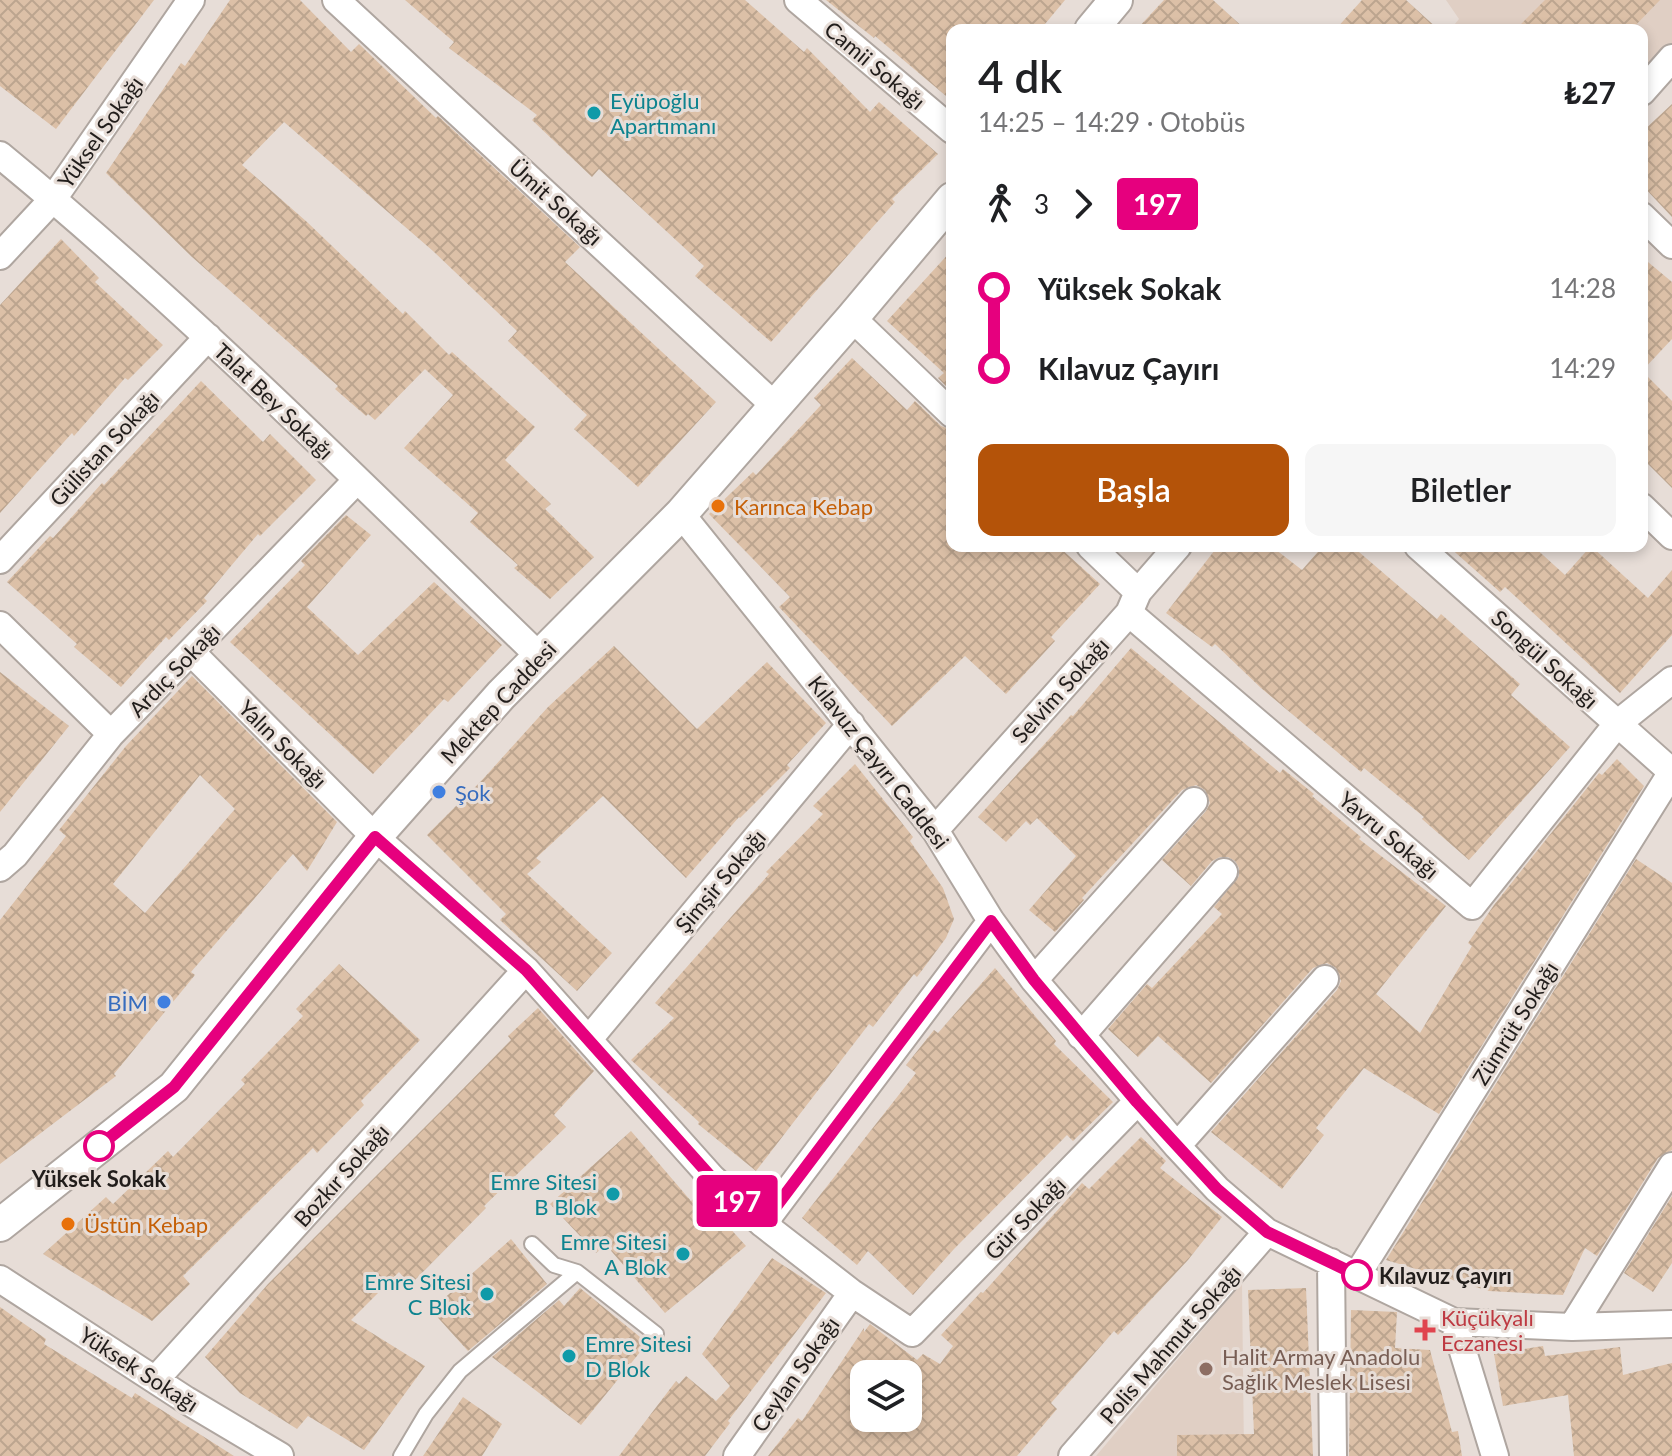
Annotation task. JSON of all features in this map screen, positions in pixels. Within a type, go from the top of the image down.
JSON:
[{"type":"street","name":"Yüksel Sokağı","points":[[0,256],[53,199],[191,0]]},
{"type":"street","name":"Ümit Sokağı","points":[[336,0],[774,405]]},
{"type":"street","name":"Camii Sokağı","points":[[798,0],[946,125]]},
{"type":"street","points":[[1096,24],[1116,0]]},
{"type":"street","points":[[1648,85],[1672,58]]},
{"type":"street","name":"Talat Bey Sokağı","points":[[0,155],[208,337],[539,656]]},
{"type":"street","name":"Mektep Caddesi","points":[[0,1225],[174,1087],[375,837],[501,695],[681,514],[946,206]]},
{"type":"street","points":[[1648,222],[1672,245]]},
{"type":"street","points":[[852,318],[946,408]]},
{"type":"street","name":"Gülistan Sokağı","points":[[0,560],[208,337]]},
{"type":"street","name":"Ardıç Sokağı","points":[[0,868],[15,855],[111,734],[357,480]]},
{"type":"street","points":[[1648,513],[1672,536]]},
{"type":"street","name":"Kılavuz Çayırı Caddesi","points":[[681,514],[935,830],[991,921],[1034,980],[1177,1146],[1217,1189],[1267,1232],[1454,1322],[1572,1327],[1672,1324]]},
{"type":"street","name":"Yavru Sokağı","points":[[1095,552],[1134,602],[1472,906],[1617,724]]},
{"type":"street","name":"Selvim Sokağı","points":[[935,830],[1134,602],[1173,552]]},
{"type":"street","name":"Songül Sokağı","points":[[1425,552],[1672,772]]},
{"type":"street","points":[[0,625],[111,734]]},
{"type":"street","name":"Yalın Sokağı","points":[[191,652],[375,837],[526,970],[712,1178],[763,1224],[852,1293],[912,1333]]},
{"type":"street","points":[[1617,724],[1672,680]]},
{"type":"street","name":"Şimşir Sokağı","points":[[589,1039],[851,724]]},
{"type":"street","name":"Zümrüt Sokağı","points":[[1357,1275],[1672,772]]},
{"type":"street","points":[[1034,980],[1194,801]]},
{"type":"street","points":[[1081,1036],[1224,872]]},
{"type":"street","points":[[763,1224],[991,921]]},
{"type":"street","name":"Bozkır Sokağı","points":[[156,1379],[526,970]]},
{"type":"street","points":[[1177,1146],[1325,979]]},
{"type":"street","name":"Gür Sokağı","points":[[912,1333],[1137,1102]]},
{"type":"street","points":[[1572,1327],[1672,1166]]},
{"type":"street","name":"Polis Mahmut Sokağı","points":[[1072,1456],[1267,1232]]},
{"type":"street","points":[[1331,1262],[1333,1456]]},
{"type":"street","name":"Yüksek Sokağı","points":[[0,1279],[280,1456]]},
{"type":"street","name":"Ceylan Sokağı","points":[[737,1456],[852,1293]]},
{"type":"street","points":[[1454,1322],[1495,1456]]},
{"type":"lane","points":[[532,1244],[554,1265],[577,1272],[656,1334]]},
{"type":"lane","points":[[401,1456],[426,1414],[460,1371],[577,1272]]},
{"type":"shaded area","points":[[1446,0],[1672,0],[1672,46],[1648,72],[1648,24],[1455,24],[1459,19]]},
{"type":"shaded area","name":"Halit Armay Anadolu Sağlık Meslek Lisesi","points":[[1242,1283],[1244,1456],[1096,1456]]},
{"type":"building","points":[[0,0],[154,0],[56,129],[0,86]]},
{"type":"building","points":[[230,0],[300,0],[351,52],[359,44],[436,118],[438,116],[580,247],[565,262],[716,402],[638,487],[574,429],[587,415],[508,341],[517,331],[433,251],[284,122],[242,165],[403,314],[405,311],[449,355],[452,352],[535,427],[505,460],[551,504],[545,509],[594,557],[550,599],[514,568],[518,565],[470,522],[478,513],[404,448],[453,395],[425,369],[375,420],[368,414],[366,416],[335,389],[338,386],[192,257],[106,173],[181,63],[185,66]]},
{"type":"building","points":[[405,0],[745,0],[804,52],[807,48],[870,112],[879,102],[938,154],[892,199],[895,202],[771,342],[695,276],[704,266],[599,169],[592,177],[532,120],[537,115],[449,48],[454,42]]},
{"type":"building","points":[[826,0],[1065,0],[1045,24],[946,24],[946,96]]},
{"type":"building","points":[[1164,0],[1213,0],[1239,24],[1142,24]]},
{"type":"building","points":[[1362,0],[1406,0],[1432,24],[1340,24]]},
{"type":"building","points":[[1545,0],[1660,0],[1637,24],[1521,24]]},
{"type":"building","points":[[1672,104],[1672,217],[1648,191],[1648,126]]},
{"type":"building","points":[[61,239],[99,278],[95,282],[163,345],[128,380],[125,378],[0,513],[0,305]]},
{"type":"building","points":[[946,257],[946,386],[938,378],[944,373],[887,321]]},
{"type":"building","points":[[1648,262],[1672,282],[1672,339],[1648,365]]},
{"type":"building","points":[[852,358],[907,410],[915,401],[946,428],[946,552],[1065,552],[1100,584],[1051,637],[1055,641],[1006,694],[965,656],[892,726],[779,607],[790,597],[709,514],[753,472],[756,475],[821,405],[814,398]]},
{"type":"building","points":[[1648,377],[1672,401],[1672,488],[1648,464]]},
{"type":"building","points":[[201,381],[263,442],[270,434],[316,480],[260,536],[258,534],[204,598],[207,601],[169,640],[166,637],[121,687],[74,647],[77,644],[7,582],[50,536],[53,538]]},
{"type":"building","points":[[346,515],[371,535],[307,607],[358,655],[434,582],[502,645],[448,702],[444,699],[373,774],[230,642],[305,565],[301,561]]},
{"type":"building","points":[[1213,552],[1279,552],[1302,570],[1318,552],[1359,552],[1437,619],[1441,614],[1520,684],[1511,695],[1570,747],[1469,860],[1422,819],[1424,817],[1364,768],[1361,772],[1261,688],[1215,644],[1212,647],[1166,613]]},
{"type":"building","points":[[1455,552],[1540,552],[1565,575],[1586,552],[1598,552],[1648,598],[1672,570],[1672,635],[1620,693],[1505,587],[1500,592]]},
{"type":"building","points":[[614,646],[697,729],[767,662],[826,723],[787,765],[790,768],[739,817],[686,878],[603,796],[536,858],[541,862],[527,874],[612,953],[577,991],[500,920],[506,914],[427,835],[548,707]]},
{"type":"building","points":[[1131,648],[1280,773],[1283,769],[1314,794],[1312,796],[1361,837],[1359,839],[1446,906],[1376,994],[1420,1033],[1472,946],[1468,943],[1494,905],[1599,773],[1602,775],[1617,759],[1644,786],[1439,1114],[1364,1068],[1316,1128],[1324,1135],[1282,1189],[1211,1132],[1337,990],[1341,981],[1336,968],[1327,963],[1313,968],[1211,1083],[1158,1036],[1138,1057],[1108,1029],[1147,984],[1152,988],[1222,914],[1214,907],[1239,876],[1235,861],[1220,857],[1212,861],[1191,886],[1162,860],[1206,811],[1210,803],[1205,790],[1196,785],[1182,790],[1082,898],[1084,900],[1055,932],[1029,910],[1076,856],[1037,818],[1030,825],[1026,821],[1006,842],[978,817],[1073,716]]},
{"type":"building","points":[[0,672],[69,726],[0,812]]},
{"type":"building","points":[[192,676],[337,822],[307,871],[293,854],[191,972],[195,975],[114,1074],[116,1076],[0,1164],[0,920],[66,836],[59,830],[126,746]],"holes":[[[200,775],[235,809],[145,913],[113,884]]]},
{"type":"building","points":[[855,764],[913,837],[910,841],[943,888],[954,919],[946,938],[917,977],[914,974],[873,1027],[869,1024],[756,1171],[698,1124],[631,1060],[674,1018],[655,1003],[769,874],[766,872],[823,814],[813,806]]},
{"type":"building","points":[[1636,859],[1672,883],[1672,1150],[1658,1158],[1597,1256],[1585,1248],[1563,1295],[1489,1291],[1386,1260]]},
{"type":"building","points":[[339,964],[420,1040],[361,1101],[364,1105],[317,1153],[313,1148],[183,1276],[190,1284],[152,1321],[43,1254],[106,1197],[113,1204],[168,1151],[173,1157],[245,1084],[241,1080],[303,1016],[296,1009]]},
{"type":"building","points":[[995,968],[1056,1041],[1054,1044],[1113,1102],[1073,1141],[1067,1135],[913,1295],[868,1251],[857,1265],[802,1218],[916,1073],[906,1065],[934,1030],[938,1033]]},
{"type":"building","points":[[538,1008],[594,1071],[554,1115],[566,1127],[484,1206],[486,1208],[410,1285],[399,1272],[351,1320],[425,1366],[364,1450],[308,1416],[297,1429],[240,1393],[205,1357],[268,1284],[511,1040],[508,1036]]},
{"type":"building","points":[[631,1131],[691,1201],[699,1194],[746,1246],[665,1313],[606,1245],[596,1253],[550,1204]]},
{"type":"building","points":[[1141,1137],[1166,1161],[1160,1168],[1222,1217],[1188,1260],[1118,1335],[1114,1331],[1051,1403],[1057,1409],[1017,1456],[768,1456],[798,1418],[802,1421],[864,1328],[864,1332],[870,1324],[917,1360],[923,1354],[940,1364],[953,1346],[941,1335],[1082,1183],[1089,1189]]},
{"type":"building","points":[[1672,1196],[1672,1263],[1653,1292],[1624,1273]]},
{"type":"building","name":"Emre Sitesi C Blok","points":[[511,1239],[547,1284],[468,1351],[431,1310]]},
{"type":"building","points":[[772,1258],[826,1293],[705,1456],[619,1456],[676,1381],[679,1384],[686,1376],[716,1401],[730,1386],[702,1354]]},
{"type":"building","name":"Emre Sitesi D Blok","points":[[580,1288],[651,1346],[645,1346],[581,1425],[492,1357],[559,1300],[564,1306]]},
{"type":"building","points":[[1306,1288],[1313,1456],[1177,1456],[1177,1435],[1254,1434],[1248,1290]]},
{"type":"building","points":[[0,1307],[46,1339],[44,1344],[132,1398],[135,1393],[234,1456],[0,1456]]},
{"type":"building","points":[[1351,1310],[1397,1312],[1395,1348],[1430,1350],[1452,1432],[1458,1431],[1462,1456],[1349,1456]]},
{"type":"building","points":[[1543,1346],[1545,1356],[1620,1347],[1623,1375],[1672,1363],[1672,1456],[1574,1456],[1568,1395],[1503,1406],[1494,1354]]},
{"type":"building","points":[[463,1397],[502,1424],[482,1456],[423,1456]]},
{"type":"bus line","name":"197","points":[[99,1146],[174,1087],[375,837],[526,970],[712,1178],[763,1224],[991,921],[1034,980],[1081,1036],[1217,1189],[1267,1232],[1357,1275]]},
{"type":"place","name":"Eyüpoğlu Apartımanı","points":[[594,113]]},
{"type":"place","name":"Karınca Kebap","points":[[718,506]]},
{"type":"place","name":"Şok","points":[[439,792]]},
{"type":"place","name":"BİM","points":[[164,1002]]},
{"type":"place","name":"Yüksek Sokak","points":[[99,1146]]},
{"type":"place","name":"Emre Sitesi B Blok","points":[[613,1194]]},
{"type":"place","name":"Üstün Kebap","points":[[68,1224]]},
{"type":"place","name":"Emre Sitesi A Blok","points":[[683,1254]]},
{"type":"place","name":"Kılavuz Çayırı","points":[[1357,1275]]},
{"type":"place","name":"Emre Sitesi C Blok","points":[[487,1294]]},
{"type":"place","name":"Küçükyalı Eczanesi","points":[[1425,1330]]},
{"type":"place","name":"Emre Sitesi D Blok","points":[[569,1356]]},
{"type":"place","name":"Halit Armay Anadolu Sağlık Meslek Lisesi","points":[[1206,1369]]}]
